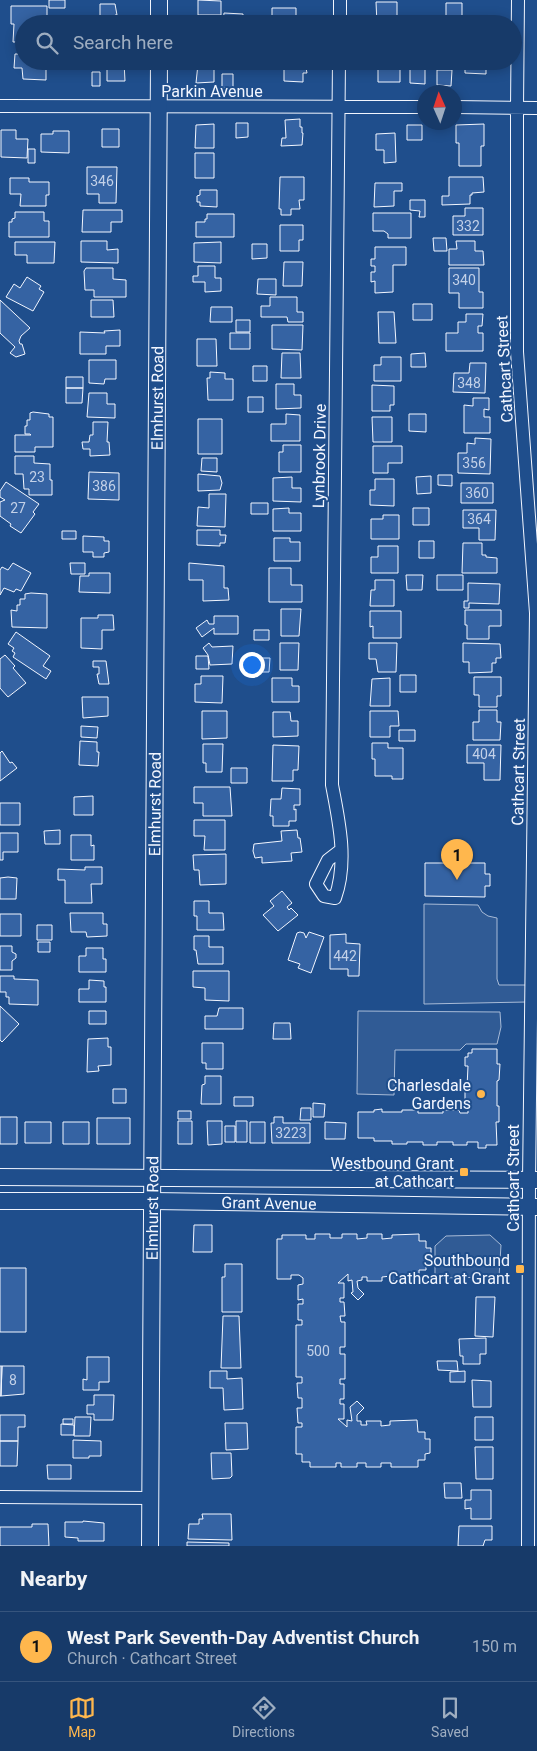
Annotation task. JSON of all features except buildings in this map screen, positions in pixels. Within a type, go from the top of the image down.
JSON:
[{"type":"street","points":[[159,15],[160,0]]},
{"type":"street","points":[[340,0],[340,15]]},
{"type":"street","name":"Cathcart Street","points":[[518,0],[518,15]]},
{"type":"street","name":"Elmhurst Road","points":[[150,1546],[159,70]]},
{"type":"street","name":"Lynbrook Drive","points":[[339,70],[332,785],[342,832],[341,850]]},
{"type":"street","name":"Cathcart Street","points":[[517,70],[517,352],[537,613],[533,1207],[528,1546]]},
{"type":"street","name":"Parkin Avenue","points":[[0,106],[417,107]]},
{"type":"street","points":[[462,107],[537,108]]},
{"type":"street","name":"Grant Avenue","points":[[0,1177],[533,1180]]},
{"type":"street","name":"Grant Avenue","points":[[0,1201],[153,1201],[533,1207]]},
{"type":"street","points":[[0,1497],[151,1498]]},
{"type":"shaded area","points":[[424,904],[478,905],[482,912],[497,918],[497,979],[499,985],[527,985],[527,1002],[424,1004]]},
{"type":"shaded area","points":[[358,1011],[500,1012],[501,1027],[497,1044],[466,1044],[460,1050],[395,1050],[394,1095],[357,1094]]},
{"type":"shaded area","points":[[490,1235],[501,1245],[499,1277],[435,1278],[435,1246],[446,1236]]},
{"type":"place","name":"West Park Seventh-Day Adventist Church","points":[[457,880]]},
{"type":"place","name":"Charlesdale Gardens","points":[[481,1094]]},
{"type":"place","name":"Westbound Grant at Cathcart","points":[[464,1172]]},
{"type":"place","name":"Southbound Cathcart at Grant","points":[[520,1269]]}]
